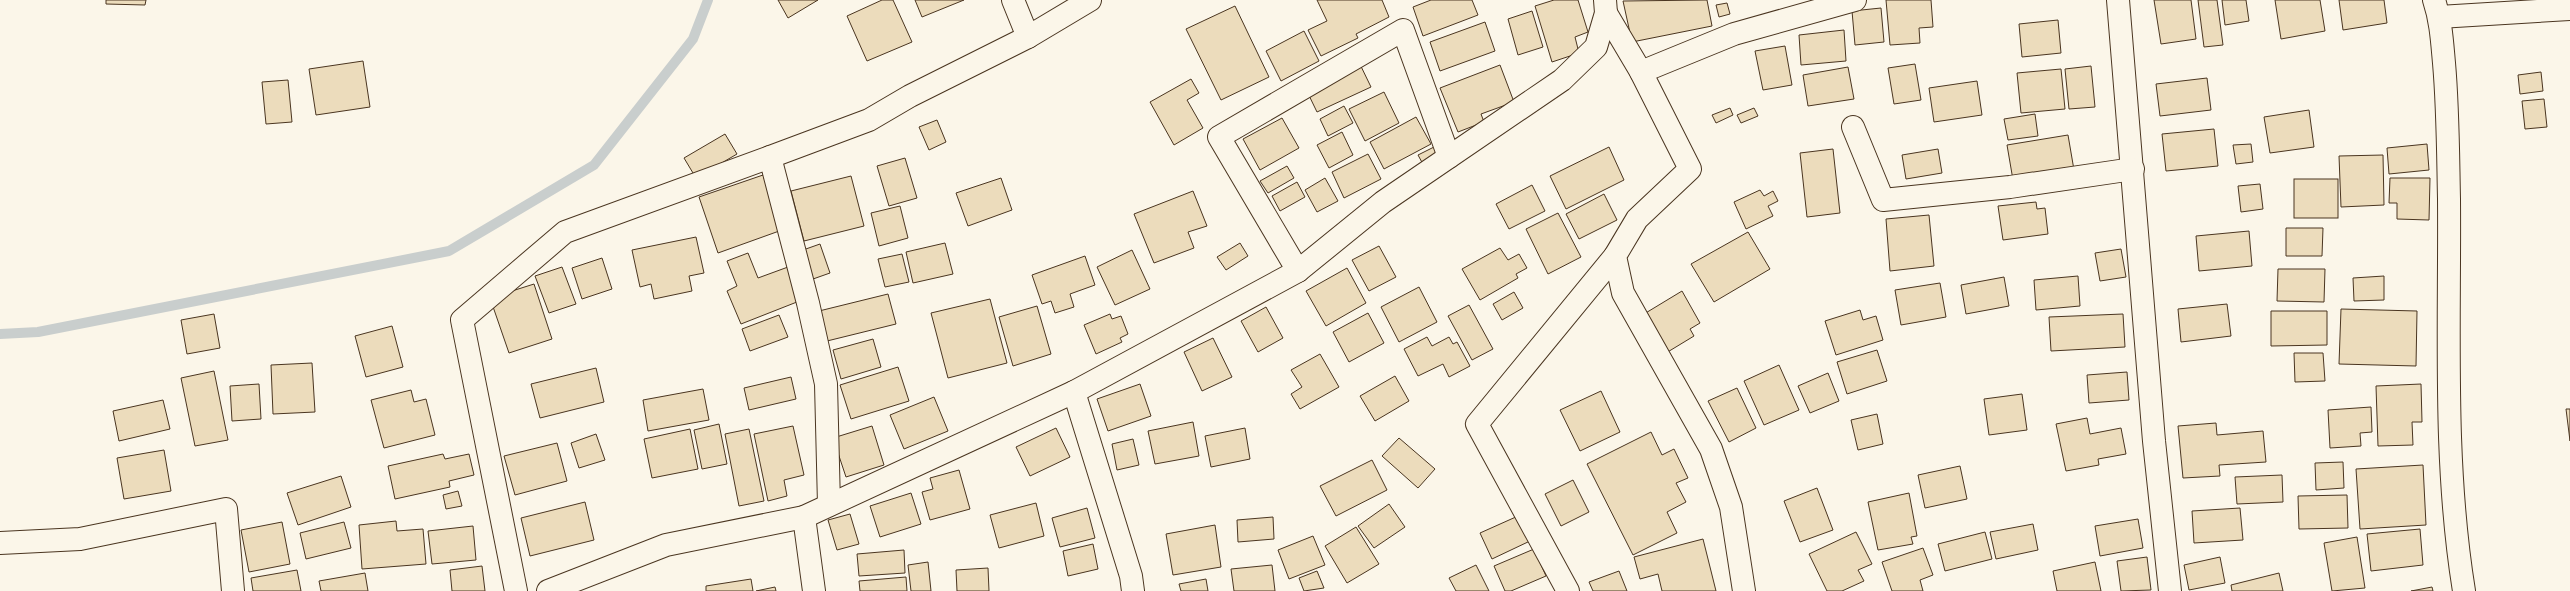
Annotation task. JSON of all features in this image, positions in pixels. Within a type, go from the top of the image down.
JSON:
[{"type":"street","points":[[1013,0],[1028,37]]},
{"type":"street","points":[[516,591],[462,320],[564,232],[869,120],[910,96],[1028,37],[1090,0]]},
{"type":"street","points":[[1641,72],[1734,34],[1855,0]]},
{"type":"street","points":[[2118,0],[2133,169],[2154,441],[2170,591]]},
{"type":"street","points":[[1568,591],[1477,424],[1614,256],[1637,219],[1690,169],[1641,72],[1605,7]]},
{"type":"street","points":[[548,591],[666,545],[804,517],[1074,392],[1298,271],[1383,202],[1562,80],[1596,47],[1605,7]]},
{"type":"street","points":[[2464,591],[2457,545],[2450,434],[2448,162],[2445,82],[2437,8],[2570,9]]},
{"type":"street","points":[[1298,271],[1219,137],[1403,30],[1449,157]]},
{"type":"street","points":[[1853,127],[1883,200],[2010,187],[2133,169]]},
{"type":"street","points":[[770,157],[806,296],[826,384],[829,505]]},
{"type":"street","points":[[1614,256],[1623,293],[1711,449],[1731,507],[1744,591]]},
{"type":"street","points":[[1074,392],[1131,576],[1133,591]]},
{"type":"street","points":[[0,543],[80,539],[226,509],[233,591]]},
{"type":"street","points":[[804,517],[814,591]]},
{"type":"building","points":[[106,0],[146,0],[145,5],[106,4]]},
{"type":"building","points":[[778,0],[818,0],[788,18]]},
{"type":"building","points":[[882,0],[893,0],[912,42],[867,61],[847,16]]},
{"type":"building","points":[[915,0],[964,0],[922,17]]},
{"type":"building","points":[[1317,0],[1382,0],[1389,17],[1356,34],[1358,38],[1321,56],[1308,30],[1327,21]]},
{"type":"building","points":[[1431,0],[1472,0],[1478,15],[1423,36],[1413,7]]},
{"type":"building","points":[[1554,0],[1578,0],[1588,32],[1575,37],[1579,53],[1552,62],[1535,6]]},
{"type":"building","points":[[1707,0],[1712,26],[1632,42],[1623,1]]},
{"type":"building","points":[[1886,0],[1931,0],[1933,27],[1919,28],[1920,43],[1890,45]]},
{"type":"building","points":[[2154,0],[2191,0],[2196,39],[2161,44]]},
{"type":"building","points":[[2198,0],[2217,0],[2223,45],[2204,47]]},
{"type":"building","points":[[2222,0],[2246,0],[2249,21],[2225,25]]},
{"type":"building","points":[[2275,0],[2320,0],[2325,31],[2281,39]]},
{"type":"building","points":[[2339,0],[2384,0],[2387,23],[2343,30]]},
{"type":"building","points":[[1727,3],[1730,14],[1719,17],[1716,5]]},
{"type":"building","points":[[1235,6],[1269,77],[1221,100],[1186,29]]},
{"type":"building","points":[[1881,8],[1884,42],[1855,45],[1852,11]]},
{"type":"building","points":[[1532,11],[1543,47],[1518,55],[1508,19]]},
{"type":"building","points":[[2058,20],[2061,53],[2022,57],[2019,24]]},
{"type":"building","points":[[1485,22],[1495,51],[1440,71],[1430,42]]},
{"type":"building","points":[[1844,30],[1846,61],[1801,65],[1799,35]]},
{"type":"building","points":[[1304,31],[1319,61],[1281,81],[1266,51]]},
{"type":"building","points":[[1785,46],[1792,85],[1763,90],[1755,51]]},
{"type":"building","points":[[1355,54],[1371,87],[1317,112],[1301,79]]},
{"type":"building","points":[[363,61],[370,107],[316,115],[309,69]]},
{"type":"building","points":[[1915,64],[1921,100],[1894,104],[1888,68]]},
{"type":"building","points":[[1500,65],[1514,102],[1481,114],[1484,122],[1458,132],[1440,88]]},
{"type":"building","points":[[2091,66],[2095,107],[2069,109],[2065,69]]},
{"type":"building","points":[[1848,67],[1854,99],[1808,106],[1803,75]]},
{"type":"building","points":[[2061,69],[2065,109],[2021,113],[2017,73]]},
{"type":"building","points":[[2541,72],[2543,91],[2520,94],[2518,75]]},
{"type":"building","points":[[2207,78],[2211,110],[2160,116],[2156,84]]},
{"type":"building","points":[[1191,79],[1199,93],[1187,100],[1203,128],[1174,145],[1150,102]]},
{"type":"building","points":[[288,80],[292,122],[266,124],[262,82]]},
{"type":"building","points":[[1977,81],[1982,115],[1934,122],[1929,88]]},
{"type":"building","points":[[1384,92],[1399,123],[1365,141],[1349,109]]},
{"type":"building","points":[[2544,99],[2547,127],[2525,129],[2522,101]]},
{"type":"building","points":[[1344,106],[1353,123],[1328,136],[1320,119]]},
{"type":"building","points":[[1730,108],[1733,115],[1716,123],[1712,115]]},
{"type":"building","points":[[1754,108],[1758,116],[1741,123],[1737,115]]},
{"type":"building","points":[[2309,110],[2314,147],[2270,153],[2264,117]]},
{"type":"building","points":[[2035,114],[2038,136],[2008,140],[2004,119]]},
{"type":"building","points":[[1416,117],[1431,144],[1384,169],[1370,142]]},
{"type":"building","points":[[1282,118],[1299,148],[1260,170],[1243,139]]},
{"type":"building","points":[[937,120],[946,142],[929,150],[919,127]]},
{"type":"building","points":[[2214,129],[2218,166],[2166,171],[2162,134]]},
{"type":"building","points":[[1342,132],[1353,155],[1329,168],[1317,145]]},
{"type":"building","points":[[725,134],[737,154],[696,178],[684,158]]},
{"type":"building","points":[[2068,135],[2074,170],[2013,180],[2007,145]]},
{"type":"building","points":[[2251,144],[2253,162],[2236,164],[2233,145]]},
{"type":"building","points":[[2427,144],[2429,170],[2389,174],[2387,148]]},
{"type":"building","points":[[1434,147],[1440,157],[1424,166],[1418,155]]},
{"type":"building","points":[[1609,147],[1624,180],[1566,209],[1550,176]]},
{"type":"building","points":[[1833,149],[1840,213],[1807,217],[1800,153]]},
{"type":"building","points":[[1938,149],[1942,173],[1906,179],[1902,155]]},
{"type":"building","points":[[1368,154],[1381,179],[1344,198],[1332,172]]},
{"type":"building","points":[[2383,155],[2384,205],[2341,207],[2339,156]]},
{"type":"building","points":[[905,158],[917,198],[889,206],[877,166]]},
{"type":"building","points":[[1287,166],[1294,178],[1268,193],[1260,181]]},
{"type":"building","points":[[763,175],[782,230],[718,253],[699,197]]},
{"type":"building","points":[[851,176],[864,226],[804,241],[791,191]]},
{"type":"building","points":[[1001,178],[1012,210],[968,226],[956,193]]},
{"type":"building","points":[[1325,178],[1338,201],[1317,212],[1305,190]]},
{"type":"building","points":[[2390,178],[2430,178],[2429,220],[2397,219],[2397,203],[2389,203]]},
{"type":"building","points":[[2294,179],[2338,179],[2338,218],[2294,218]]},
{"type":"building","points":[[1297,182],[1305,197],[1280,211],[1272,196]]},
{"type":"building","points":[[2260,184],[2263,209],[2241,212],[2238,186]]},
{"type":"building","points":[[1532,185],[1545,211],[1509,229],[1496,204]]},
{"type":"building","points":[[1760,190],[1764,196],[1773,191],[1778,201],[1768,206],[1773,216],[1746,229],[1734,202]]},
{"type":"building","points":[[1193,191],[1207,226],[1188,232],[1194,248],[1154,263],[1134,214]]},
{"type":"building","points":[[1604,194],[1617,220],[1579,239],[1566,214]]},
{"type":"building","points":[[2036,202],[2037,209],[2045,208],[2048,234],[2003,240],[1998,206]]},
{"type":"building","points":[[900,206],[908,238],[879,246],[871,213]]},
{"type":"building","points":[[1558,213],[1581,257],[1548,274],[1526,229]]},
{"type":"building","points":[[1929,215],[1934,266],[1890,271],[1886,219]]},
{"type":"building","points":[[2286,228],[2323,228],[2322,256],[2286,256]]},
{"type":"building","points":[[2249,231],[2252,266],[2199,271],[2196,236]]},
{"type":"building","points":[[1748,232],[1770,269],[1714,302],[1691,264]]},
{"type":"building","points":[[696,237],[704,273],[689,276],[692,291],[654,299],[651,284],[640,287],[632,250]]},
{"type":"building","points":[[945,243],[953,274],[913,283],[906,252]]},
{"type":"building","points":[[1240,243],[1248,256],[1226,270],[1217,257]]},
{"type":"building","points":[[820,244],[830,273],[813,279],[803,250]]},
{"type":"building","points":[[1379,246],[1396,277],[1369,291],[1352,260]]},
{"type":"building","points":[[1500,248],[1508,260],[1519,254],[1527,268],[1516,274],[1518,278],[1480,300],[1462,269]]},
{"type":"building","points":[[2121,249],[2126,277],[2100,281],[2095,253]]},
{"type":"building","points":[[1132,250],[1150,289],[1115,305],[1097,267]]},
{"type":"building","points":[[748,253],[758,278],[788,267],[802,300],[741,324],[727,291],[737,286],[727,261]]},
{"type":"building","points":[[902,254],[909,282],[885,287],[878,259]]},
{"type":"building","points":[[1085,256],[1095,285],[1070,294],[1074,307],[1055,313],[1051,301],[1042,304],[1032,275]]},
{"type":"building","points":[[602,258],[612,289],[582,299],[572,268]]},
{"type":"building","points":[[562,267],[576,304],[549,313],[535,276]]},
{"type":"building","points":[[1347,268],[1366,303],[1326,326],[1306,291]]},
{"type":"building","points":[[2278,269],[2325,269],[2324,302],[2277,301]]},
{"type":"building","points":[[2078,276],[2080,306],[2036,310],[2034,280]]},
{"type":"building","points":[[2384,276],[2384,300],[2354,301],[2353,278]]},
{"type":"building","points":[[2004,277],[2009,306],[1966,314],[1961,285]]},
{"type":"building","points":[[1940,283],[1946,317],[1901,325],[1895,290]]},
{"type":"building","points":[[534,284],[552,339],[509,353],[490,298]]},
{"type":"building","points":[[1419,287],[1437,322],[1399,342],[1381,307]]},
{"type":"building","points":[[1682,291],[1700,323],[1690,329],[1694,336],[1666,353],[1644,314]]},
{"type":"building","points":[[1514,292],[1523,308],[1502,320],[1493,304]]},
{"type":"building","points":[[888,294],[896,324],[827,341],[819,311]]},
{"type":"building","points":[[990,299],[1007,363],[948,378],[931,313]]},
{"type":"building","points":[[2227,304],[2231,336],[2181,342],[2178,309]]},
{"type":"building","points":[[1469,305],[1493,349],[1472,360],[1448,316]]},
{"type":"building","points":[[1037,306],[1051,354],[1013,366],[999,317]]},
{"type":"building","points":[[1266,307],[1283,338],[1258,352],[1241,321]]},
{"type":"building","points":[[2341,309],[2417,311],[2416,366],[2339,364]]},
{"type":"building","points":[[1860,310],[1863,320],[1876,316],[1883,340],[1836,355],[1825,321]]},
{"type":"building","points":[[2271,311],[2327,311],[2327,345],[2271,346]]},
{"type":"building","points":[[1368,313],[1384,343],[1349,362],[1333,332]]},
{"type":"building","points":[[214,314],[220,348],[187,354],[181,320]]},
{"type":"building","points":[[1110,314],[1112,319],[1121,316],[1128,334],[1120,338],[1122,342],[1096,354],[1084,325]]},
{"type":"building","points":[[2123,314],[2125,347],[2051,351],[2049,317]]},
{"type":"building","points":[[779,315],[788,337],[750,351],[742,329]]},
{"type":"building","points":[[392,326],[403,367],[366,377],[355,336]]},
{"type":"building","points":[[1427,337],[1432,346],[1449,337],[1453,344],[1457,342],[1470,366],[1449,377],[1443,364],[1418,376],[1404,349]]},
{"type":"building","points":[[1213,338],[1232,377],[1202,391],[1184,352]]},
{"type":"building","points":[[873,339],[881,367],[841,379],[833,350]]},
{"type":"building","points":[[1877,350],[1887,381],[1847,394],[1837,362]]},
{"type":"building","points":[[2294,353],[2323,353],[2325,381],[2295,382]]},
{"type":"building","points":[[1320,354],[1339,387],[1300,409],[1291,394],[1302,387],[1291,370]]},
{"type":"building","points":[[312,363],[315,412],[273,414],[271,365]]},
{"type":"building","points":[[1779,365],[1799,410],[1764,425],[1744,381]]},
{"type":"building","points":[[898,367],[909,401],[851,419],[840,385]]},
{"type":"building","points":[[596,368],[604,402],[540,418],[531,384]]},
{"type":"building","points":[[214,371],[228,440],[195,446],[181,378]]},
{"type":"building","points":[[2127,372],[2129,400],[2089,403],[2087,375]]},
{"type":"building","points":[[1828,373],[1839,401],[1810,413],[1798,386]]},
{"type":"building","points":[[1395,376],[1409,401],[1375,421],[1360,396]]},
{"type":"building","points":[[791,377],[796,399],[749,410],[744,388]]},
{"type":"building","points":[[259,384],[261,419],[232,421],[230,386]]},
{"type":"building","points":[[1140,384],[1151,416],[1108,431],[1097,399]]},
{"type":"building","points":[[2421,384],[2422,422],[2412,422],[2413,445],[2378,446],[2376,386]]},
{"type":"building","points":[[1737,388],[1756,428],[1729,442],[1708,401]]},
{"type":"building","points":[[703,389],[709,420],[648,431],[643,400]]},
{"type":"building","points":[[411,390],[414,402],[426,399],[435,435],[384,448],[371,400]]},
{"type":"building","points":[[1601,391],[1620,432],[1580,451],[1560,410]]},
{"type":"building","points":[[2022,394],[2027,430],[1989,435],[1984,399]]},
{"type":"building","points":[[934,397],[948,431],[904,449],[890,415]]},
{"type":"building","points":[[163,400],[170,429],[119,441],[113,411]]},
{"type":"building","points":[[2371,407],[2372,432],[2360,433],[2361,446],[2330,448],[2328,410]]},
{"type":"building","points":[[2566,409],[2570,409],[2570,441]]},
{"type":"building","points":[[1877,414],[1883,444],[1858,450],[1851,420]]},
{"type":"building","points":[[2087,418],[2090,434],[2121,428],[2126,454],[2098,459],[2099,465],[2066,471],[2056,424]]},
{"type":"building","points":[[1193,422],[1199,456],[1155,464],[1148,431]]},
{"type":"building","points":[[2216,423],[2217,435],[2263,431],[2266,462],[2219,465],[2220,476],[2183,478],[2178,426]]},
{"type":"building","points":[[719,424],[727,464],[702,469],[694,430]]},
{"type":"building","points":[[793,426],[804,475],[784,480],[787,496],[768,501],[754,434]]},
{"type":"building","points":[[872,426],[884,465],[846,477],[833,438]]},
{"type":"building","points":[[1056,428],[1070,457],[1030,476],[1016,447]]},
{"type":"building","points":[[1245,428],[1250,459],[1211,467],[1205,436]]},
{"type":"building","points":[[690,429],[698,469],[652,478],[644,439]]},
{"type":"building","points":[[749,429],[764,501],[739,506],[725,434]]},
{"type":"building","points":[[1651,432],[1662,455],[1674,449],[1688,478],[1676,483],[1686,502],[1667,512],[1677,533],[1633,555],[1587,464]]},
{"type":"building","points":[[596,434],[605,460],[579,468],[571,443]]},
{"type":"building","points":[[1399,438],[1435,469],[1418,488],[1382,456]]},
{"type":"building","points":[[1133,439],[1139,465],[1117,470],[1112,444]]},
{"type":"building","points":[[557,443],[567,481],[515,495],[504,456]]},
{"type":"building","points":[[164,450],[171,491],[124,499],[117,458]]},
{"type":"building","points":[[443,454],[445,459],[469,454],[474,475],[449,481],[450,487],[395,499],[388,466]]},
{"type":"building","points":[[1372,460],[1387,490],[1336,516],[1320,486]]},
{"type":"building","points":[[2343,462],[2344,488],[2316,490],[2315,463]]},
{"type":"building","points":[[2423,465],[2426,525],[2360,529],[2356,469]]},
{"type":"building","points":[[1960,466],[1967,499],[1925,508],[1918,475]]},
{"type":"building","points":[[959,470],[970,509],[930,520],[922,492],[933,489],[930,478]]},
{"type":"building","points":[[2282,475],[2283,502],[2237,504],[2235,477]]},
{"type":"building","points":[[341,476],[351,507],[298,525],[287,493]]},
{"type":"building","points":[[1573,480],[1589,512],[1561,526],[1545,494]]},
{"type":"building","points":[[1817,488],[1833,530],[1800,542],[1784,501]]},
{"type":"building","points":[[458,491],[462,506],[446,509],[443,495]]},
{"type":"building","points":[[911,493],[921,524],[880,537],[870,506]]},
{"type":"building","points":[[1909,493],[1917,536],[1911,537],[1913,544],[1878,550],[1868,502]]},
{"type":"building","points":[[2347,495],[2348,528],[2299,529],[2298,496]]},
{"type":"building","points":[[585,502],[594,540],[530,556],[521,518]]},
{"type":"building","points":[[1036,503],[1044,536],[999,548],[990,515]]},
{"type":"building","points":[[1389,504],[1405,527],[1374,548],[1358,526]]},
{"type":"building","points":[[1087,508],[1095,538],[1060,547],[1052,518]]},
{"type":"building","points":[[2240,508],[2243,540],[2194,543],[2192,511]]},
{"type":"building","points":[[850,514],[859,544],[837,550],[828,520]]},
{"type":"building","points":[[1518,516],[1530,541],[1492,559],[1480,533]]},
{"type":"building","points":[[1273,517],[1274,539],[1238,542],[1237,520]]},
{"type":"building","points":[[2138,519],[2143,548],[2100,556],[2095,526]]},
{"type":"building","points":[[396,521],[397,531],[423,529],[426,564],[362,569],[359,525]]},
{"type":"building","points":[[282,522],[290,564],[249,572],[241,530]]},
{"type":"building","points":[[344,522],[351,548],[306,559],[300,533]]},
{"type":"building","points":[[2033,524],[2038,550],[1996,559],[1990,532]]},
{"type":"building","points":[[1215,525],[1221,567],[1173,575],[1166,534]]},
{"type":"building","points":[[473,526],[476,560],[432,564],[428,531]]},
{"type":"building","points":[[1356,527],[1379,564],[1347,583],[1325,546]]},
{"type":"building","points":[[2420,529],[2423,565],[2371,571],[2367,534]]},
{"type":"building","points":[[1856,532],[1872,564],[1858,570],[1864,581],[1842,591],[1827,591],[1809,554]]},
{"type":"building","points":[[1985,532],[1992,559],[1945,571],[1938,544]]},
{"type":"building","points":[[1313,536],[1325,565],[1289,579],[1278,550]]},
{"type":"building","points":[[2357,537],[2365,588],[2332,591],[2324,543]]},
{"type":"building","points":[[1703,539],[1716,591],[1662,591],[1658,574],[1640,579],[1634,557]]},
{"type":"building","points":[[1093,544],[1098,569],[1068,576],[1063,551]]},
{"type":"building","points":[[1923,548],[1933,575],[1920,580],[1923,591],[1892,591],[1882,562]]},
{"type":"building","points":[[1534,549],[1546,576],[1511,591],[1505,591],[1494,566]]},
{"type":"building","points":[[904,550],[905,573],[859,576],[857,554]]},
{"type":"building","points":[[2147,557],[2151,590],[2121,591],[2117,561]]},
{"type":"building","points":[[2220,557],[2225,583],[2189,590],[2184,565]]},
{"type":"building","points":[[928,562],[931,591],[911,591],[908,565]]},
{"type":"building","points":[[2095,562],[2101,591],[2057,591],[2053,571]]},
{"type":"building","points":[[1272,565],[1275,591],[1234,591],[1231,569]]},
{"type":"building","points":[[1476,565],[1489,591],[1456,591],[1449,578]]},
{"type":"building","points":[[482,566],[485,591],[452,591],[450,570]]},
{"type":"building","points":[[988,568],[989,591],[957,591],[956,570]]},
{"type":"building","points":[[297,570],[301,591],[253,591],[251,578]]},
{"type":"building","points":[[1317,571],[1324,588],[1304,591],[1299,578]]},
{"type":"building","points":[[1619,571],[1627,591],[1593,591],[1589,582]]},
{"type":"building","points":[[365,573],[368,591],[321,591],[319,581]]},
{"type":"building","points":[[2279,573],[2283,591],[2232,591],[2231,585]]},
{"type":"building","points":[[906,577],[907,591],[860,591],[859,581]]},
{"type":"building","points":[[751,579],[753,591],[706,591],[706,586]]},
{"type":"building","points":[[1206,579],[1208,591],[1181,591],[1179,584]]},
{"type":"building","points":[[775,587],[776,591],[756,591]]},
{"type":"building","points":[[2432,587],[2433,591],[2411,591]]},
{"type":"waterway","points":[[0,334],[38,332],[449,251],[594,165],[693,39],[708,0]]}]
